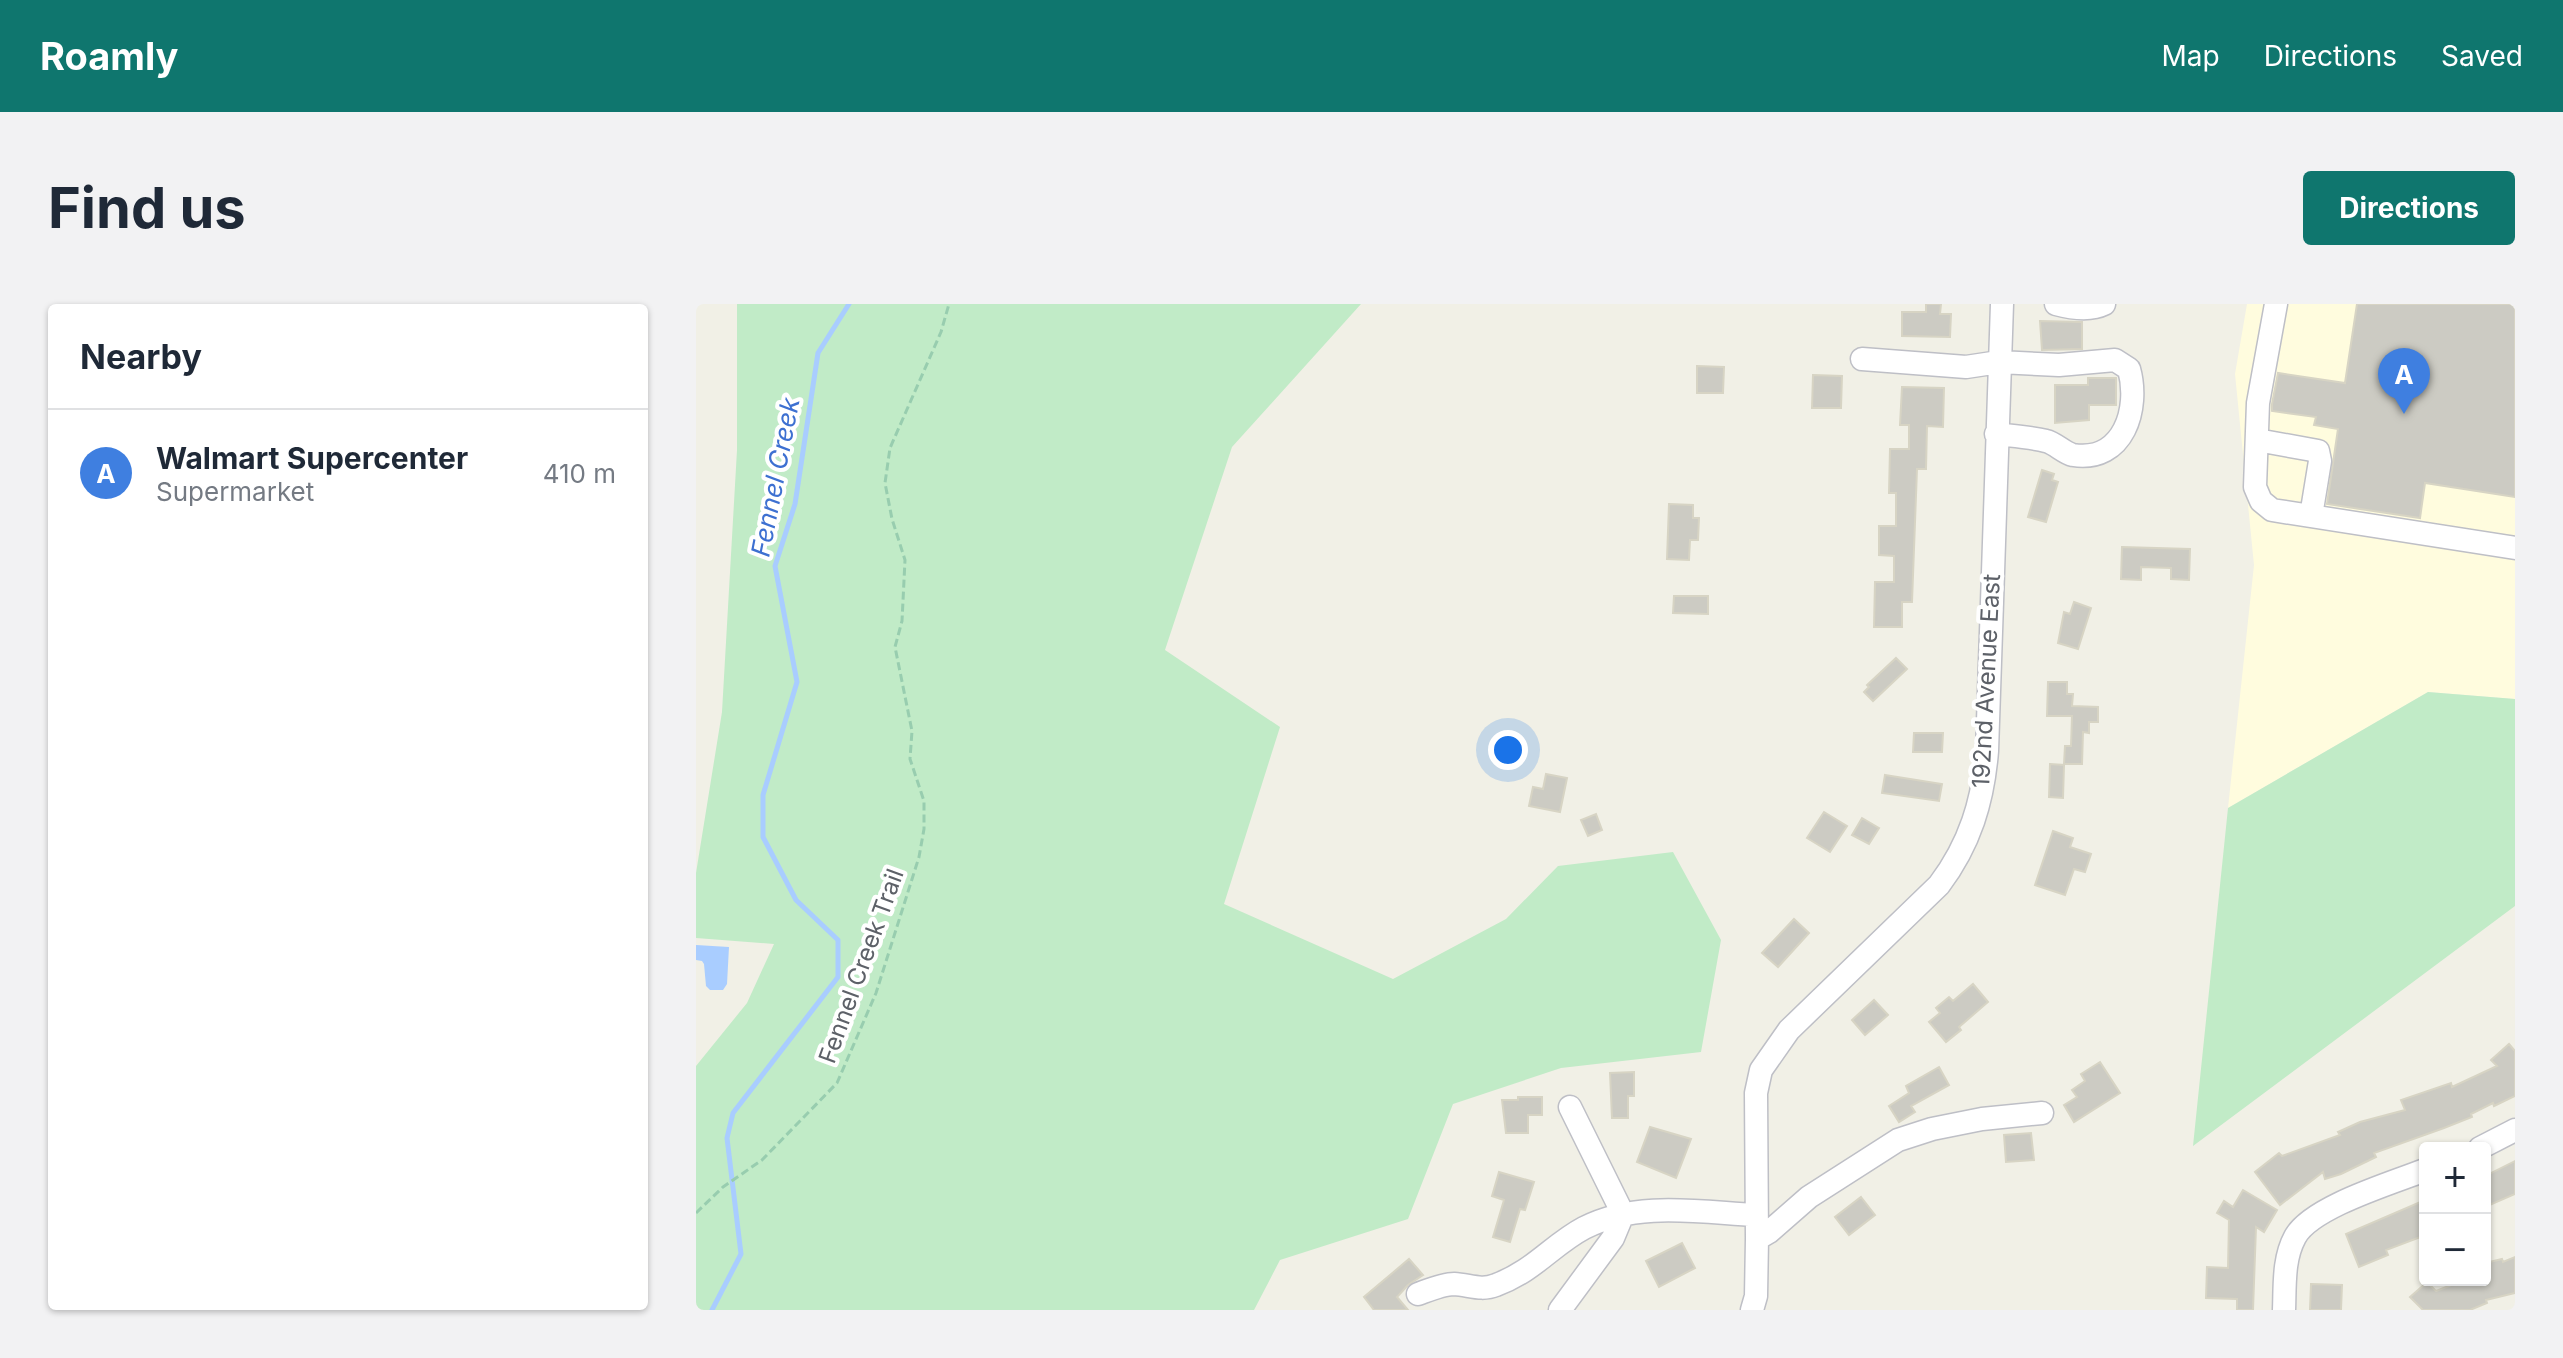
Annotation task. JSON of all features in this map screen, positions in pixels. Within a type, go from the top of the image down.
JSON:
[{"type":"street","name":"192nd Avenue East","points":[[1757,1239],[1756,1093],[1761,1070],[1789,1030],[1939,885],[1969,839],[1979,806],[1987,751],[2002,304]]},
{"type":"street","points":[[2056,304],[2085,308],[2104,304]]},
{"type":"street","points":[[2276,304],[2258,403],[2255,487],[2261,501],[2272,510],[2515,548]]},
{"type":"street","points":[[1862,359],[1966,367],[1999,362],[2059,365],[2115,360],[2129,369],[2134,386],[2131,414],[2118,441],[2100,453],[2072,455],[2049,441],[1996,434]]},
{"type":"street","points":[[2257,440],[2318,451],[2320,461],[2311,516]]},
{"type":"street","points":[[1560,1310],[1613,1238],[1623,1214],[1570,1107]]},
{"type":"street","points":[[1752,1310],[1756,1296],[1757,1239],[1809,1197],[1898,1140],[1932,1129],[1982,1119],[2042,1113]]},
{"type":"street","points":[[2491,1142],[2515,1130]]},
{"type":"street","points":[[2284,1310],[2286,1262],[2301,1228],[2322,1212],[2419,1172]]},
{"type":"street","points":[[1418,1294],[1452,1284],[1478,1289],[1491,1287],[1520,1276],[1583,1228],[1623,1214],[1660,1210],[1755,1215]]},
{"type":"path","name":"Fennel Creek Trail","points":[[696,1213],[723,1187],[762,1160],[822,1102],[837,1083],[876,993],[919,857],[924,829],[924,801],[910,759],[912,731],[895,647],[902,621],[905,560],[885,483],[890,448],[949,304]]},
{"type":"shaded area","points":[[2247,304],[2515,304],[2515,699],[2428,692],[2228,808],[2254,565],[2235,374]]},
{"type":"green space","points":[[737,304],[1361,304],[1232,447],[1165,650],[1280,727],[1224,904],[1393,979],[1506,919],[1558,866],[1673,852],[1721,940],[1701,1052],[1561,1068],[1453,1104],[1408,1219],[1280,1260],[1254,1310],[696,1310],[696,1066],[747,1003],[774,944],[696,938],[696,873],[722,712],[737,450]]},
{"type":"green space","points":[[2428,692],[2515,699],[2515,906],[2193,1146],[2228,808]]},
{"type":"water","points":[[696,945],[729,947],[727,984],[723,990],[710,990],[706,986],[704,964],[696,960]]},
{"type":"building","points":[[1926,304],[1941,304],[1940,314],[1951,314],[1950,337],[1902,336],[1902,312],[1926,312]]},
{"type":"building","points":[[2357,304],[2515,304],[2515,497],[2425,483],[2420,518],[2327,504],[2338,429],[2314,425],[2316,417],[2272,411],[2272,404],[2278,373],[2345,383]]},
{"type":"building","points":[[2040,321],[2082,322],[2082,349],[2042,350]]},
{"type":"building","points":[[1697,366],[1724,367],[1723,393],[1697,393]]},
{"type":"building","points":[[1813,375],[1842,376],[1841,408],[1812,408]]},
{"type":"building","points":[[2088,378],[2116,378],[2116,405],[2089,405],[2089,420],[2055,423],[2055,385],[2088,385]]},
{"type":"building","points":[[1902,387],[1944,388],[1943,427],[1927,426],[1926,469],[1917,469],[1912,602],[1902,602],[1902,627],[1874,627],[1875,582],[1894,582],[1894,556],[1879,555],[1879,526],[1896,526],[1896,493],[1889,493],[1890,449],[1909,449],[1909,425],[1900,425]]},
{"type":"building","points":[[2042,470],[2054,474],[2052,480],[2058,482],[2046,522],[2028,517]]},
{"type":"building","points":[[1669,504],[1693,505],[1693,518],[1699,518],[1698,540],[1690,540],[1689,560],[1667,559]]},
{"type":"building","points":[[2122,547],[2190,549],[2189,580],[2171,579],[2171,568],[2141,567],[2141,580],[2121,579]]},
{"type":"building","points":[[1674,596],[1708,596],[1708,614],[1673,613]]},
{"type":"building","points":[[2074,602],[2091,608],[2078,649],[2058,643],[2064,612],[2070,614]]},
{"type":"building","points":[[1896,658],[1907,669],[1873,701],[1864,692],[1869,687],[1867,685]]},
{"type":"building","points":[[2048,682],[2067,682],[2067,694],[2073,694],[2072,706],[2098,707],[2098,722],[2089,722],[2089,733],[2083,732],[2082,764],[2064,764],[2065,746],[2071,746],[2072,716],[2047,716]]},
{"type":"building","points":[[1914,733],[1943,733],[1942,752],[1913,752]]},
{"type":"building","points":[[2050,764],[2064,765],[2063,798],[2049,797]]},
{"type":"building","points":[[1546,774],[1567,778],[1560,812],[1529,806],[1533,787],[1543,789]]},
{"type":"building","points":[[1885,775],[1942,784],[1939,801],[1882,793]]},
{"type":"building","points":[[1824,812],[1847,826],[1830,852],[1807,838]]},
{"type":"building","points":[[1596,814],[1602,830],[1588,836],[1581,820]]},
{"type":"building","points":[[1862,818],[1879,828],[1869,844],[1852,835]]},
{"type":"building","points":[[2053,831],[2073,838],[2070,847],[2091,854],[2085,872],[2074,869],[2065,895],[2035,885]]},
{"type":"building","points":[[1794,919],[1809,933],[1778,967],[1762,953]]},
{"type":"building","points":[[1973,984],[1988,1002],[1946,1042],[1929,1022],[1940,1013],[1936,1008],[1949,997],[1953,1001]]},
{"type":"building","points":[[1874,1000],[1888,1015],[1865,1035],[1852,1020]]},
{"type":"building","points":[[2509,1044],[2515,1051],[2515,1096],[2494,1106],[2493,1103],[2471,1114],[2472,1117],[2374,1153],[2376,1157],[2341,1174],[2325,1179],[2323,1172],[2280,1205],[2255,1172],[2279,1153],[2282,1156],[2340,1135],[2338,1132],[2360,1122],[2405,1110],[2401,1100],[2451,1083],[2452,1087],[2497,1066],[2491,1060]]},
{"type":"building","points":[[2100,1062],[2120,1093],[2074,1122],[2064,1105],[2077,1097],[2072,1090],[2085,1081],[2081,1074]]},
{"type":"building","points":[[1939,1067],[1949,1085],[1911,1106],[1915,1112],[1899,1122],[1889,1106],[1909,1093],[1906,1086]]},
{"type":"building","points":[[1634,1072],[1634,1096],[1628,1096],[1628,1118],[1612,1118],[1610,1073]]},
{"type":"building","points":[[1518,1097],[1542,1097],[1542,1115],[1528,1115],[1528,1133],[1506,1133],[1502,1100],[1518,1100]]},
{"type":"building","points":[[1650,1127],[1691,1139],[1676,1178],[1637,1162]]},
{"type":"building","points":[[2031,1133],[2034,1160],[2006,1162],[2004,1135]]},
{"type":"building","points":[[2515,1161],[2515,1194],[2491,1204],[2491,1173]]},
{"type":"building","points":[[1499,1172],[1534,1182],[1525,1210],[1520,1209],[1510,1242],[1493,1237],[1504,1200],[1492,1196]]},
{"type":"building","points":[[2243,1190],[2277,1210],[2264,1232],[2256,1227],[2253,1310],[2237,1310],[2237,1299],[2206,1298],[2207,1267],[2228,1268],[2229,1220],[2217,1213],[2224,1201],[2233,1207]]},
{"type":"building","points":[[1861,1197],[1875,1215],[1849,1235],[1835,1217]]},
{"type":"building","points":[[2419,1203],[2419,1238],[2386,1250],[2388,1255],[2359,1267],[2346,1234]]},
{"type":"building","points":[[1682,1243],[1695,1268],[1659,1287],[1646,1261]]},
{"type":"building","points":[[2515,1257],[2515,1293],[2486,1300],[2487,1303],[2470,1310],[2423,1310],[2410,1297],[2422,1286],[2431,1286],[2436,1291],[2449,1286],[2491,1286],[2491,1262],[2502,1259],[2503,1262]]},
{"type":"building","points":[[1409,1259],[1423,1275],[1397,1297],[1408,1310],[1374,1310],[1364,1297]]},
{"type":"building","points":[[2311,1284],[2342,1285],[2341,1310],[2310,1310]]},
{"type":"waterway","name":"Fennel Creek","points":[[712,1310],[741,1254],[727,1138],[733,1113],[838,977],[838,940],[796,900],[763,837],[763,795],[797,682],[775,566],[795,504],[818,353],[849,304]]},
{"type":"place","name":"Walmart Supercenter","points":[[2404,414]]}]
